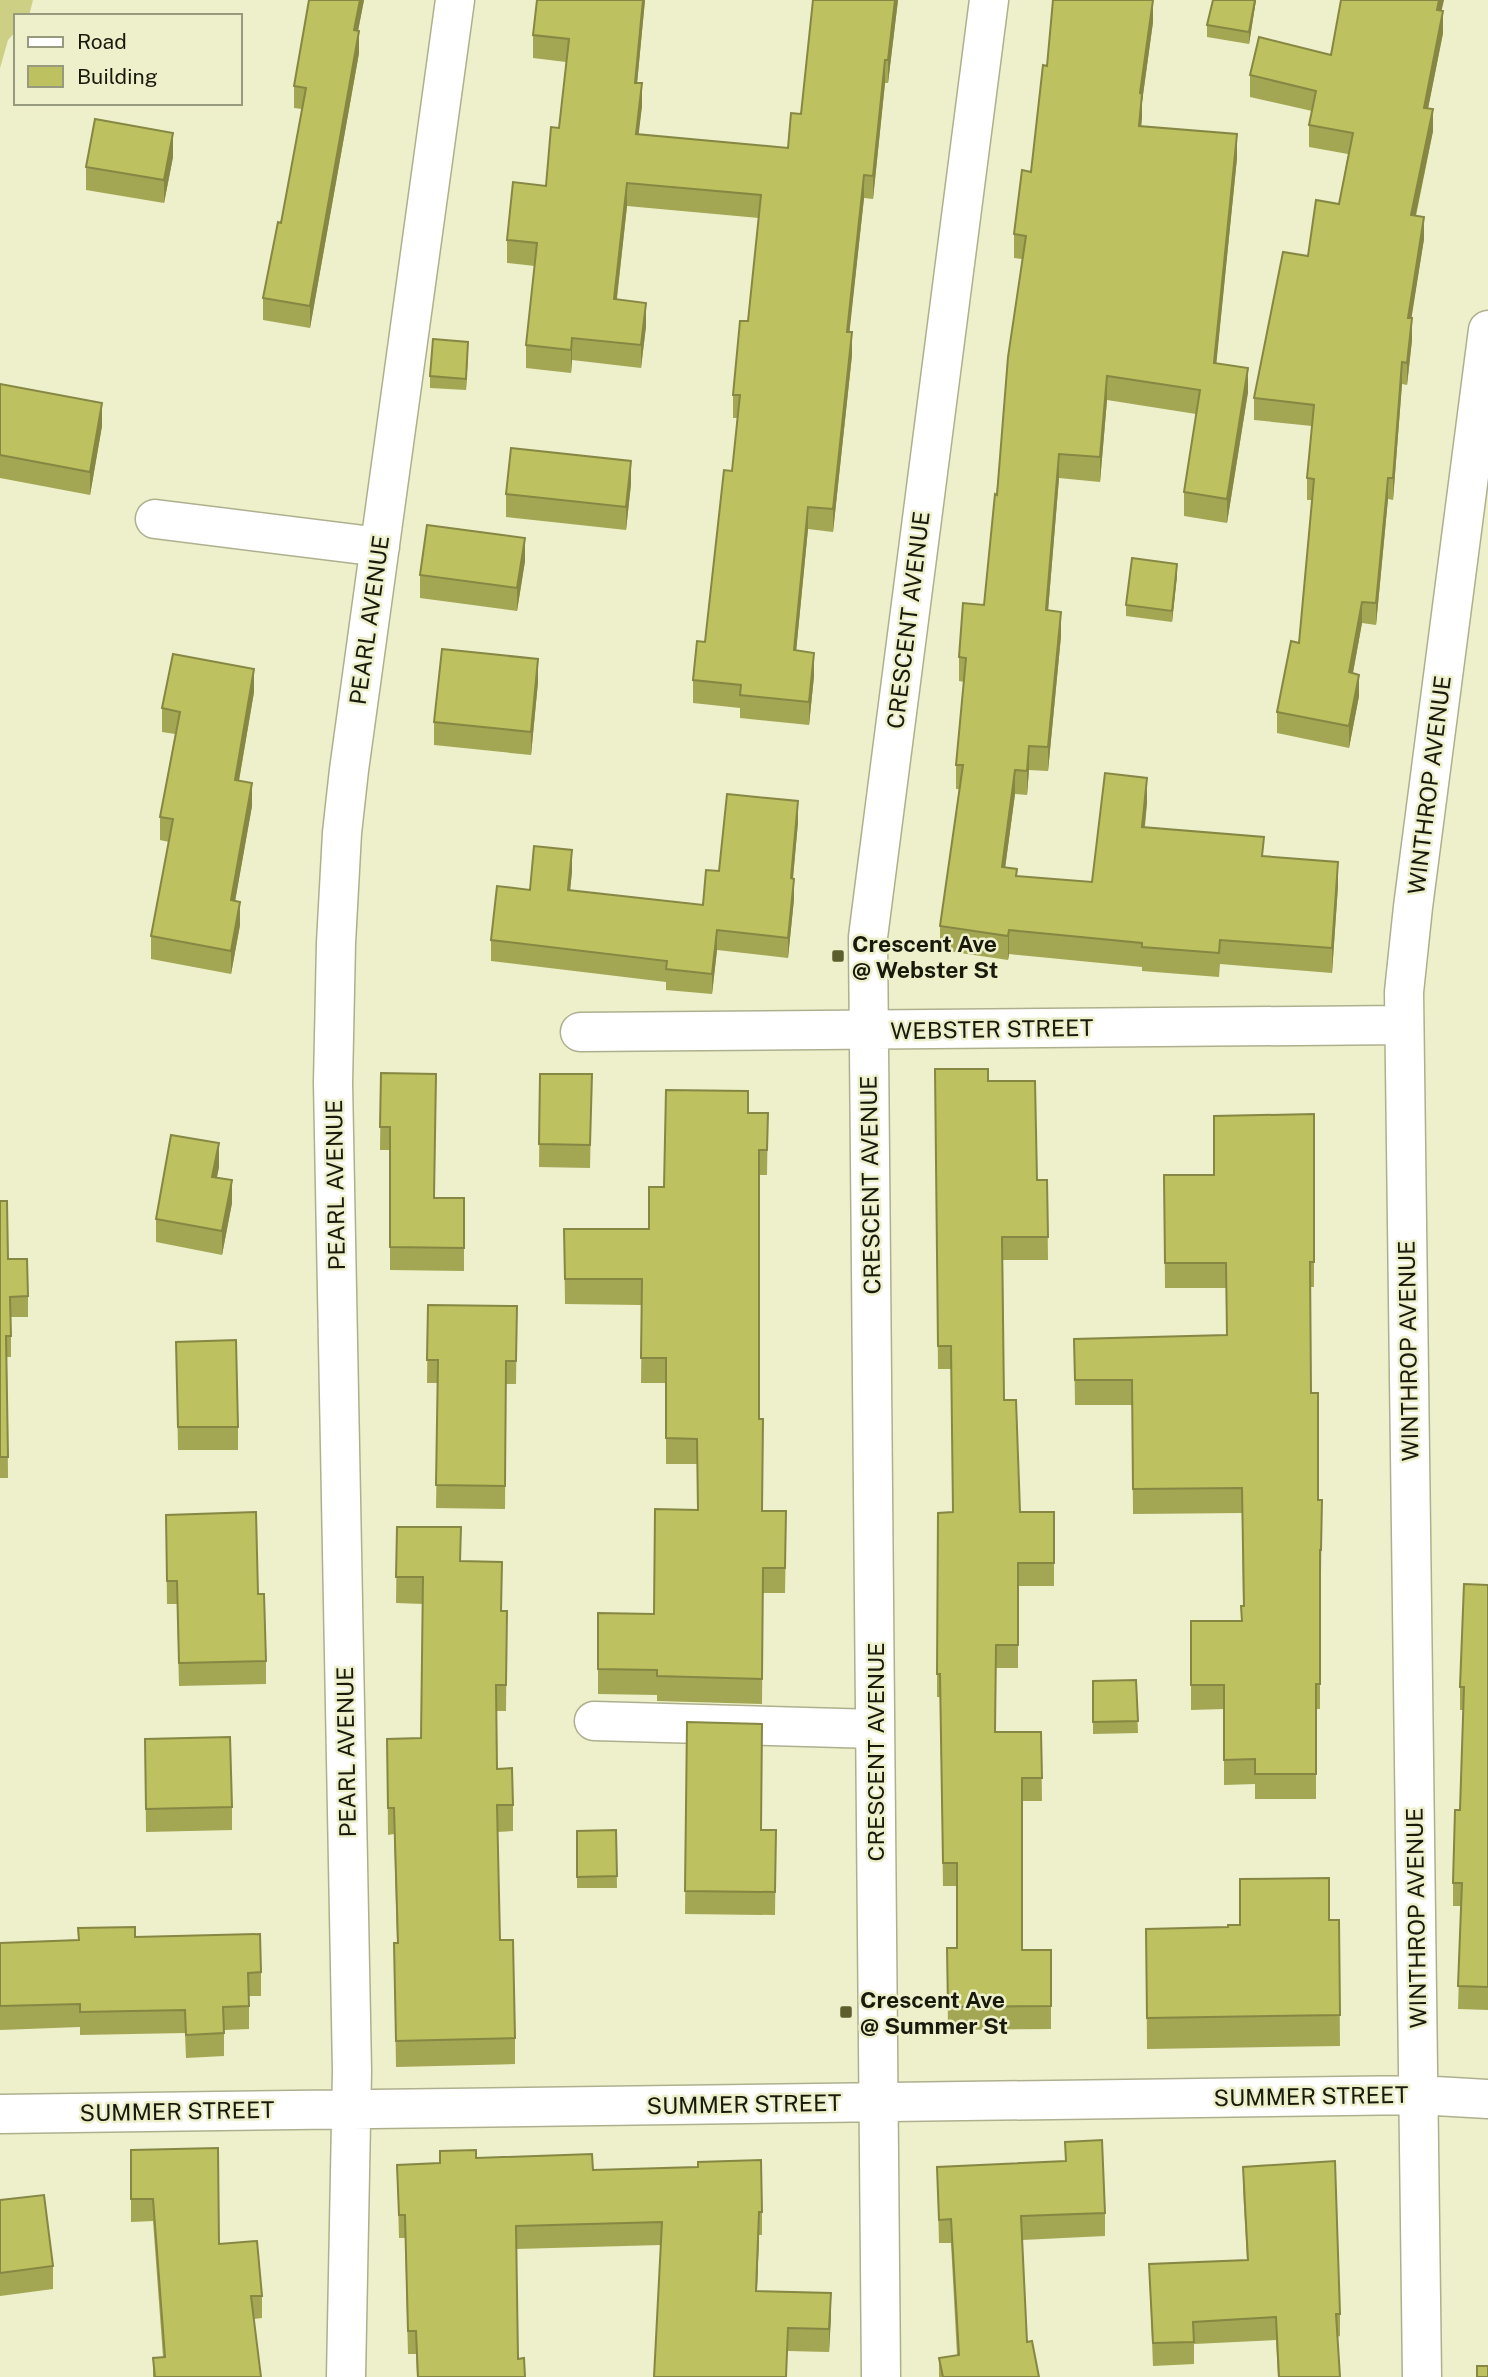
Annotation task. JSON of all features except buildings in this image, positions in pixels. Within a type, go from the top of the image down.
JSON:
[{"type":"street","name":"PEARL AVENUE","points":[[346,2377],[352,2109],[334,1017],[342,833],[357,706],[455,0]]},
{"type":"street","name":"CRESCENT AVENUE","points":[[881,2377],[868,1030],[870,914],[989,0]]},
{"type":"street","name":"WINTHROP AVENUE","points":[[1422,2377],[1404,1025],[1410,932],[1488,330]]},
{"type":"street","points":[[155,519],[380,547]]},
{"type":"street","name":"WEBSTER STREET","points":[[580,1032],[1404,1025]]},
{"type":"street","points":[[594,1721],[875,1729]]},
{"type":"street","name":"SUMMER STREET","points":[[0,2114],[1418,2095],[1488,2099]]},
{"type":"green space","points":[[0,0],[33,0],[30,14],[14,14],[14,33],[8,40],[0,68]]},
{"type":"place","name":"Crescent Ave @ Webster St","points":[[838,956]]},
{"type":"place","name":"Crescent Ave @ Summer St","points":[[846,2012]]}]
